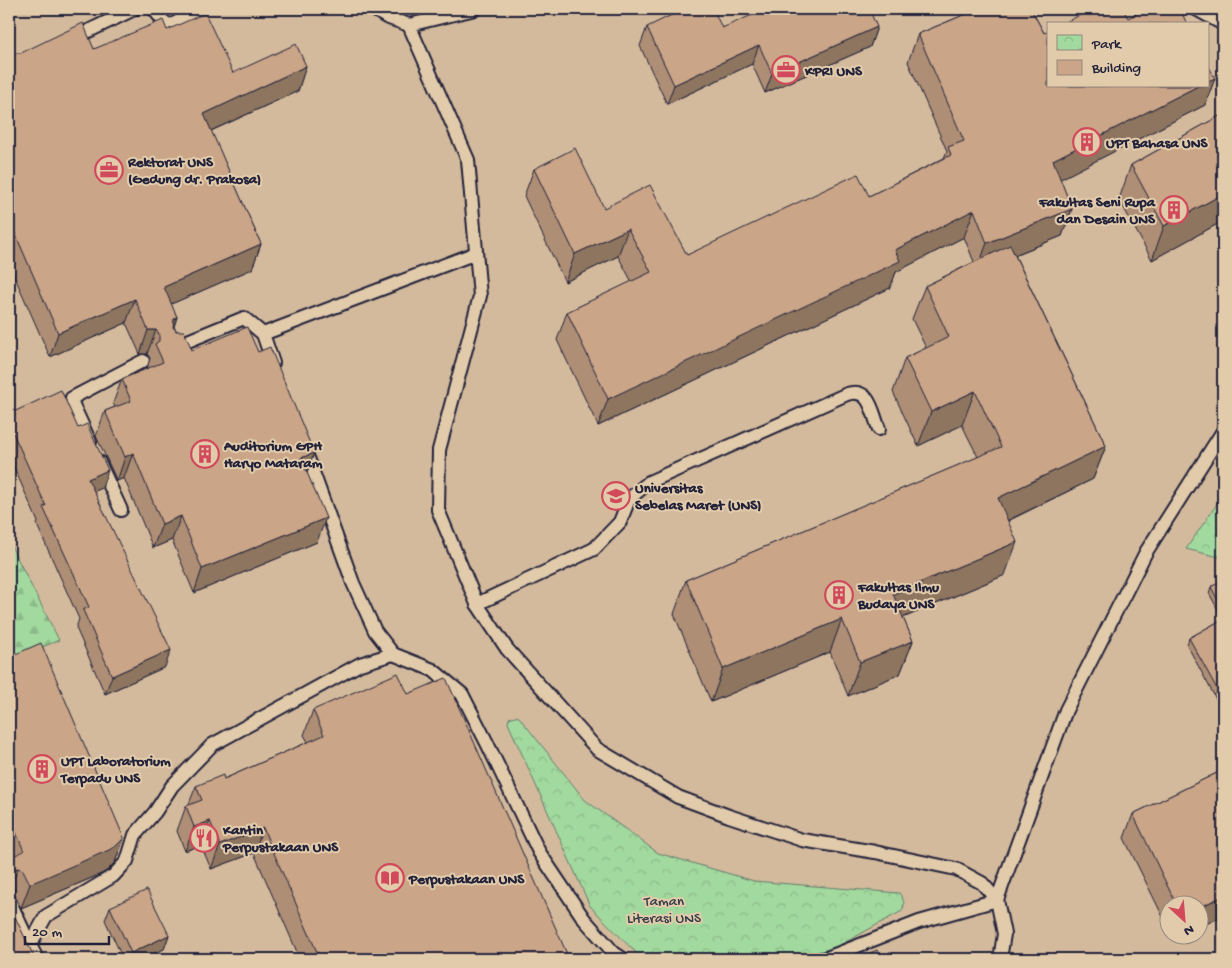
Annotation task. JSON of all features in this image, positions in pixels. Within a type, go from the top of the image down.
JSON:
[{"type":"lane","points":[[62,44],[134,9]]},
{"type":"lane","points":[[154,9],[164,22],[169,25],[199,9]]},
{"type":"lane","points":[[373,9],[386,17],[409,25],[474,9]]},
{"type":"lane","points":[[1196,9],[1223,24]]},
{"type":"lane","points":[[409,25],[468,160],[480,296],[439,450],[438,510],[477,604],[507,649],[597,749],[678,797],[802,840],[875,852],[956,870],[982,883],[997,900],[1004,934],[1000,959]]},
{"type":"lane","points":[[263,334],[476,253]]},
{"type":"lane","points":[[172,348],[244,318],[263,334],[276,371]]},
{"type":"lane","points":[[122,510],[73,405],[72,398],[143,361]]},
{"type":"lane","points":[[477,604],[594,549],[620,522],[629,499],[649,482],[847,394],[854,392],[864,395],[868,400],[879,428]]},
{"type":"lane","points":[[997,900],[1066,710],[1146,552],[1223,431]]},
{"type":"lane","points":[[300,436],[353,583],[375,630],[393,654],[433,670],[462,694],[539,852],[584,919],[614,953],[623,959]]},
{"type":"lane","points":[[30,945],[46,916],[113,876],[126,861],[135,834],[155,812],[172,786],[212,745],[360,664],[393,654]]},
{"type":"lane","points":[[9,900],[37,959]]},
{"type":"lane","points":[[824,959],[919,922],[997,900]]},
{"type":"shaded area","name":"Universitas Sebelas Maret (UNS)","points":[[9,9],[1223,9],[1223,959],[9,959]]},
{"type":"green space","points":[[1223,495],[1223,558],[1186,549]]},
{"type":"green space","points":[[9,542],[59,640],[9,661]]},
{"type":"green space","name":"Taman Literasi UNS","points":[[519,717],[585,800],[658,853],[754,881],[899,893],[904,901],[902,911],[835,948],[785,959],[650,959],[636,953],[590,906],[508,723],[509,718]]},
{"type":"building","points":[[684,9],[713,9],[722,28],[766,9],[869,9],[877,27],[772,74],[759,45],[674,85],[647,27]]},
{"type":"building","points":[[978,9],[1031,9],[1044,33],[1047,32],[1047,88],[1194,88],[1053,160],[1072,209],[987,243],[974,210],[895,250],[900,261],[608,399],[567,312],[651,272],[628,229],[575,254],[534,169],[575,148],[604,208],[650,185],[687,255],[858,174],[869,196],[951,155],[948,147],[964,141],[918,34]]},
{"type":"building","points":[[1092,9],[1123,9],[1128,18],[1146,9],[1180,9],[1186,22],[1066,22]]},
{"type":"building","points":[[205,13],[233,73],[296,44],[306,66],[204,114],[261,244],[164,287],[177,317],[174,319],[173,327],[176,331],[184,331],[192,350],[247,327],[258,352],[270,347],[314,453],[301,458],[326,518],[202,569],[181,516],[162,524],[133,453],[125,457],[105,411],[131,401],[122,379],[163,362],[155,344],[159,341],[159,334],[156,330],[148,330],[135,299],[58,333],[9,219],[9,88],[14,85],[9,72],[9,56],[14,53],[21,53],[83,23],[94,49],[163,20],[167,30]]},
{"type":"building","points":[[1210,69],[1215,78],[1210,80]]},
{"type":"building","points":[[1223,114],[1223,194],[1164,226],[1131,165]]},
{"type":"building","points":[[1010,245],[1106,446],[998,498],[1017,542],[893,594],[913,641],[860,662],[842,619],[723,669],[686,580],[1001,447],[975,391],[931,412],[905,358],[949,337],[925,286]]},
{"type":"building","points":[[61,390],[78,428],[87,424],[108,470],[88,479],[171,650],[112,676],[83,610],[89,607],[43,507],[46,506],[9,424],[9,414]]},
{"type":"building","points":[[1223,580],[1223,609],[1211,587]]},
{"type":"building","points":[[1223,619],[1223,700],[1189,638]]},
{"type":"building","name":"UPT Laboratorium Terpadu UNS","points":[[41,643],[124,838],[109,850],[30,884],[23,870],[14,869],[10,876],[15,890],[9,893],[9,858],[24,851],[9,816],[9,657]]},
{"type":"building","name":"Perpustakaan UNS","points":[[398,673],[408,694],[446,678],[567,954],[555,959],[320,959],[263,828],[220,845],[210,821],[194,827],[186,806],[202,800],[196,786],[223,775],[224,779],[324,735],[313,710]]},
{"type":"building","points":[[1223,770],[1223,896],[1210,902],[1210,896],[1172,896],[1133,814]]},
{"type":"building","points":[[147,890],[169,935],[131,953],[110,907]]},
{"type":"building","points":[[9,904],[35,959],[9,959]]},
{"type":"building","points":[[877,950],[882,959],[856,959]]},
{"type":"place","name":"KPRI UNS","points":[[786,70]]},
{"type":"place","name":"UPT Bahasa UNS","points":[[1087,142]]},
{"type":"place","name":"Rektorat UNS (Gedung dr. Prakosa)","points":[[109,170]]},
{"type":"place","name":"Fakultas Seni Rupa dan Desain UNS","points":[[1174,210]]},
{"type":"place","name":"Auditorium GPH Haryo Mataram","points":[[205,454]]},
{"type":"place","name":"Universitas Sebelas Maret (UNS)","points":[[616,496]]},
{"type":"place","name":"Fakultas Ilmu Budaya UNS","points":[[839,595]]},
{"type":"place","name":"UPT Laboratorium Terpadu UNS","points":[[42,769]]},
{"type":"place","name":"Kantin Perpustakaan UNS","points":[[204,838]]},
{"type":"place","name":"Perpustakaan UNS","points":[[390,878]]}]
